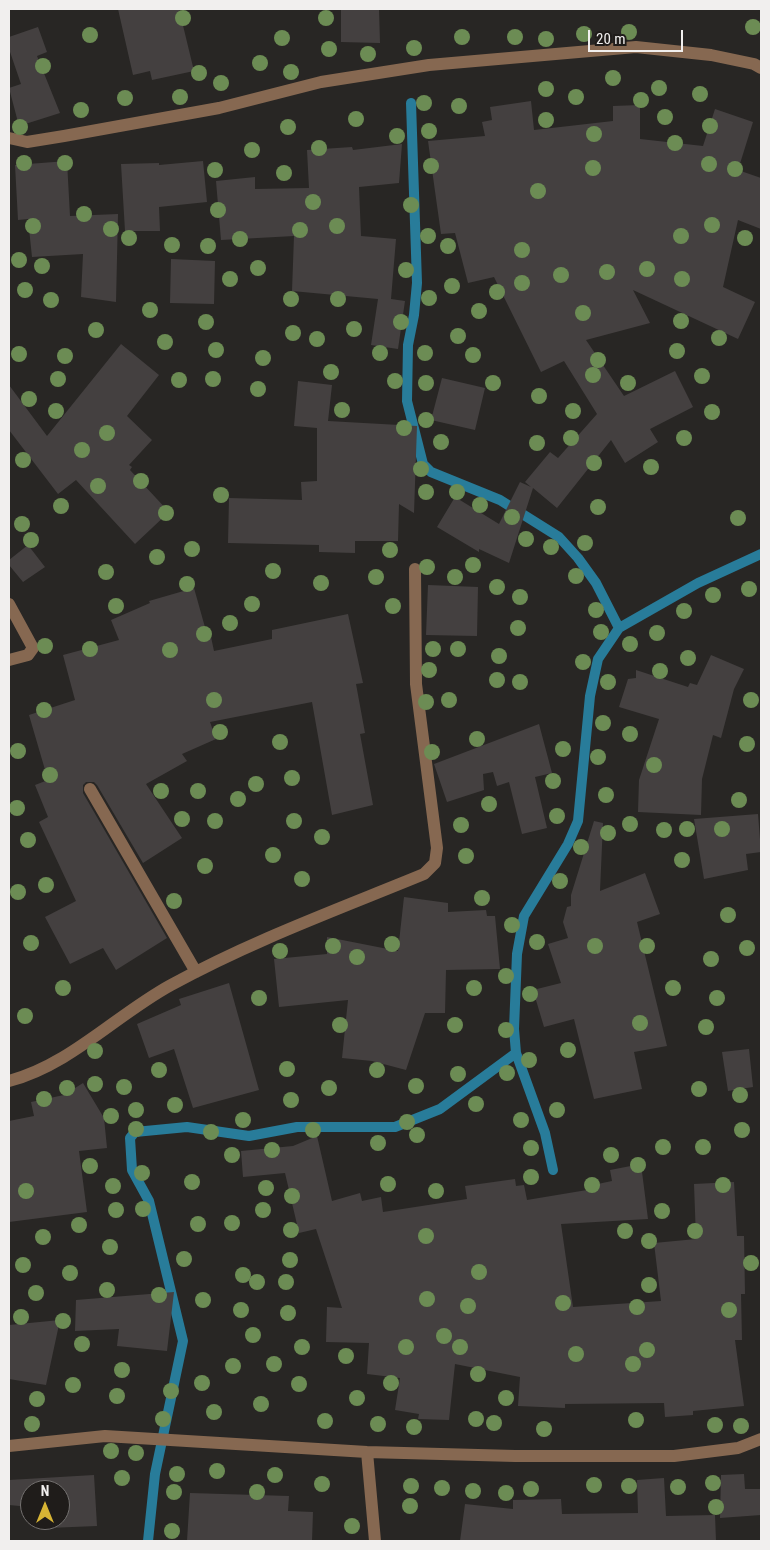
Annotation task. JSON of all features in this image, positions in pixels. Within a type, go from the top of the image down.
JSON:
[{"type":"street","points":[[9,138],[27,142],[64,136],[219,108],[321,82],[429,64],[636,47],[711,54],[754,64],[761,68]]},
{"type":"street","points":[[9,1081],[63,1058],[169,986],[231,954],[424,874],[435,862],[437,848],[416,684],[415,569]]},
{"type":"street","points":[[9,604],[33,648],[28,655],[9,660]]},
{"type":"street","points":[[90,788],[196,972]]},
{"type":"street","points":[[9,1446],[105,1436],[367,1452],[515,1456],[674,1456],[738,1448],[761,1439]]},
{"type":"street","points":[[367,1452],[375,1541]]},
{"type":"building","points":[[118,9],[179,9],[194,71],[152,80],[150,71],[133,75]]},
{"type":"building","points":[[341,9],[379,9],[380,43],[341,42]]},
{"type":"building","points":[[38,27],[47,52],[37,56],[60,113],[19,126],[9,88],[21,84],[9,49],[9,37]]},
{"type":"building","points":[[531,101],[534,130],[613,121],[613,106],[640,105],[640,139],[703,146],[715,109],[753,122],[738,170],[761,178],[761,229],[738,220],[723,287],[755,302],[738,339],[633,290],[650,323],[586,340],[624,396],[675,371],[693,407],[650,429],[658,442],[625,463],[611,440],[557,508],[533,488],[509,563],[479,549],[479,552],[437,527],[455,497],[499,524],[520,482],[531,487],[525,482],[550,452],[558,458],[597,414],[564,361],[541,372],[494,277],[468,283],[455,233],[441,234],[428,141],[485,136],[482,122],[492,120],[490,107]]},
{"type":"building","points":[[402,144],[399,183],[359,187],[361,236],[396,239],[391,299],[405,301],[398,349],[371,345],[378,299],[292,291],[294,236],[221,240],[216,181],[255,177],[255,189],[309,188],[307,150],[352,147],[353,150]]},
{"type":"building","points":[[67,161],[70,216],[118,214],[116,302],[81,297],[83,254],[32,257],[28,219],[18,220],[15,165]]},
{"type":"building","points":[[203,161],[207,202],[159,207],[160,231],[125,231],[121,164],[159,163],[159,165]]},
{"type":"building","points":[[171,259],[215,261],[214,304],[170,303]]},
{"type":"building","points":[[121,344],[159,375],[127,416],[152,440],[129,465],[132,467],[130,470],[169,512],[135,544],[76,480],[58,494],[9,430],[9,385],[47,436]]},
{"type":"building","points":[[442,378],[485,388],[475,430],[431,420]]},
{"type":"building","points":[[298,381],[332,385],[328,421],[417,426],[414,513],[399,504],[398,541],[355,541],[355,553],[319,552],[319,545],[228,543],[229,498],[302,500],[301,482],[317,481],[317,428],[294,426]]},
{"type":"building","points":[[28,545],[45,567],[23,582],[9,565],[9,560]]},
{"type":"building","points":[[428,585],[478,587],[477,636],[426,635]]},
{"type":"building","points":[[194,588],[208,638],[211,637],[214,651],[272,639],[272,630],[348,614],[363,683],[356,684],[365,733],[360,734],[373,805],[332,815],[312,702],[210,722],[216,739],[182,754],[187,761],[146,784],[182,838],[143,863],[97,785],[94,782],[86,782],[83,785],[83,793],[167,938],[116,970],[103,948],[70,964],[45,917],[76,901],[39,822],[48,817],[35,785],[48,780],[29,715],[75,700],[63,655],[119,640],[111,620],[150,603],[149,601]]},
{"type":"building","points":[[711,655],[744,669],[734,689],[721,738],[713,735],[702,779],[701,815],[638,812],[639,780],[659,719],[619,707],[628,679],[636,678],[636,670],[688,687],[690,683],[697,685]]},
{"type":"building","points":[[539,724],[552,773],[535,777],[547,828],[522,834],[509,782],[497,786],[493,772],[483,774],[484,790],[447,802],[434,764]]},
{"type":"building","points":[[758,814],[761,852],[746,854],[748,870],[704,879],[694,819]]},
{"type":"building","points":[[594,821],[603,823],[600,891],[645,873],[660,914],[637,922],[667,1046],[634,1052],[642,1089],[594,1099],[574,1019],[544,1027],[533,990],[561,983],[548,944],[568,938],[563,922],[567,907],[571,906],[571,895]]},
{"type":"building","points":[[404,897],[448,903],[448,912],[486,910],[487,916],[495,916],[500,969],[446,970],[445,1013],[425,1013],[406,1070],[372,1061],[342,1058],[348,1000],[279,1007],[274,959],[327,954],[327,937],[398,951]]},
{"type":"building","points":[[229,983],[259,1090],[193,1108],[174,1049],[149,1058],[137,1024],[181,1005],[179,999]]},
{"type":"building","points":[[749,1049],[753,1087],[728,1091],[722,1052]]},
{"type":"building","points":[[83,1083],[104,1118],[107,1148],[79,1151],[87,1212],[9,1222],[9,1121],[34,1116],[31,1102],[64,1095]]},
{"type":"building","points":[[317,1136],[332,1201],[360,1193],[362,1201],[381,1197],[383,1212],[467,1199],[465,1186],[515,1179],[516,1186],[524,1185],[527,1200],[593,1189],[593,1185],[612,1181],[610,1170],[641,1164],[648,1219],[561,1224],[573,1307],[661,1301],[654,1243],[696,1239],[694,1184],[734,1182],[737,1236],[744,1236],[745,1294],[741,1294],[742,1340],[735,1340],[744,1406],[693,1411],[693,1415],[665,1417],[664,1403],[565,1404],[565,1408],[518,1406],[520,1377],[455,1364],[449,1420],[418,1419],[419,1414],[395,1410],[400,1378],[367,1374],[369,1343],[326,1342],[327,1307],[342,1308],[316,1229],[299,1233],[285,1173],[243,1177],[241,1151],[293,1146]]},
{"type":"building","points":[[174,1292],[167,1351],[117,1346],[119,1329],[75,1331],[76,1300]]},
{"type":"building","points":[[60,1320],[46,1385],[9,1379],[9,1325]]},
{"type":"building","points":[[744,1474],[745,1489],[761,1489],[761,1515],[720,1518],[721,1475]]},
{"type":"building","points":[[94,1475],[97,1526],[70,1527],[70,1480],[20,1480],[20,1506],[9,1505],[9,1480]]},
{"type":"building","points":[[664,1478],[666,1516],[715,1515],[716,1541],[460,1541],[465,1504],[513,1509],[513,1500],[561,1499],[562,1514],[638,1513],[637,1480]]},
{"type":"building","points":[[190,1493],[289,1496],[288,1511],[313,1512],[312,1541],[187,1541]]},
{"type":"waterway","points":[[411,103],[417,283],[414,315],[408,345],[407,401],[423,464],[431,472],[500,500],[559,537],[578,558],[596,583],[619,628]]},
{"type":"waterway","points":[[553,1170],[545,1133],[516,1053],[514,1029],[517,954],[524,916],[568,844],[578,821],[590,696],[598,659],[619,628],[698,583],[761,554]]},
{"type":"waterway","points":[[148,1541],[155,1474],[183,1341],[149,1201],[132,1170],[130,1138],[135,1132],[187,1127],[249,1136],[297,1127],[395,1127],[440,1109],[516,1053]]}]
